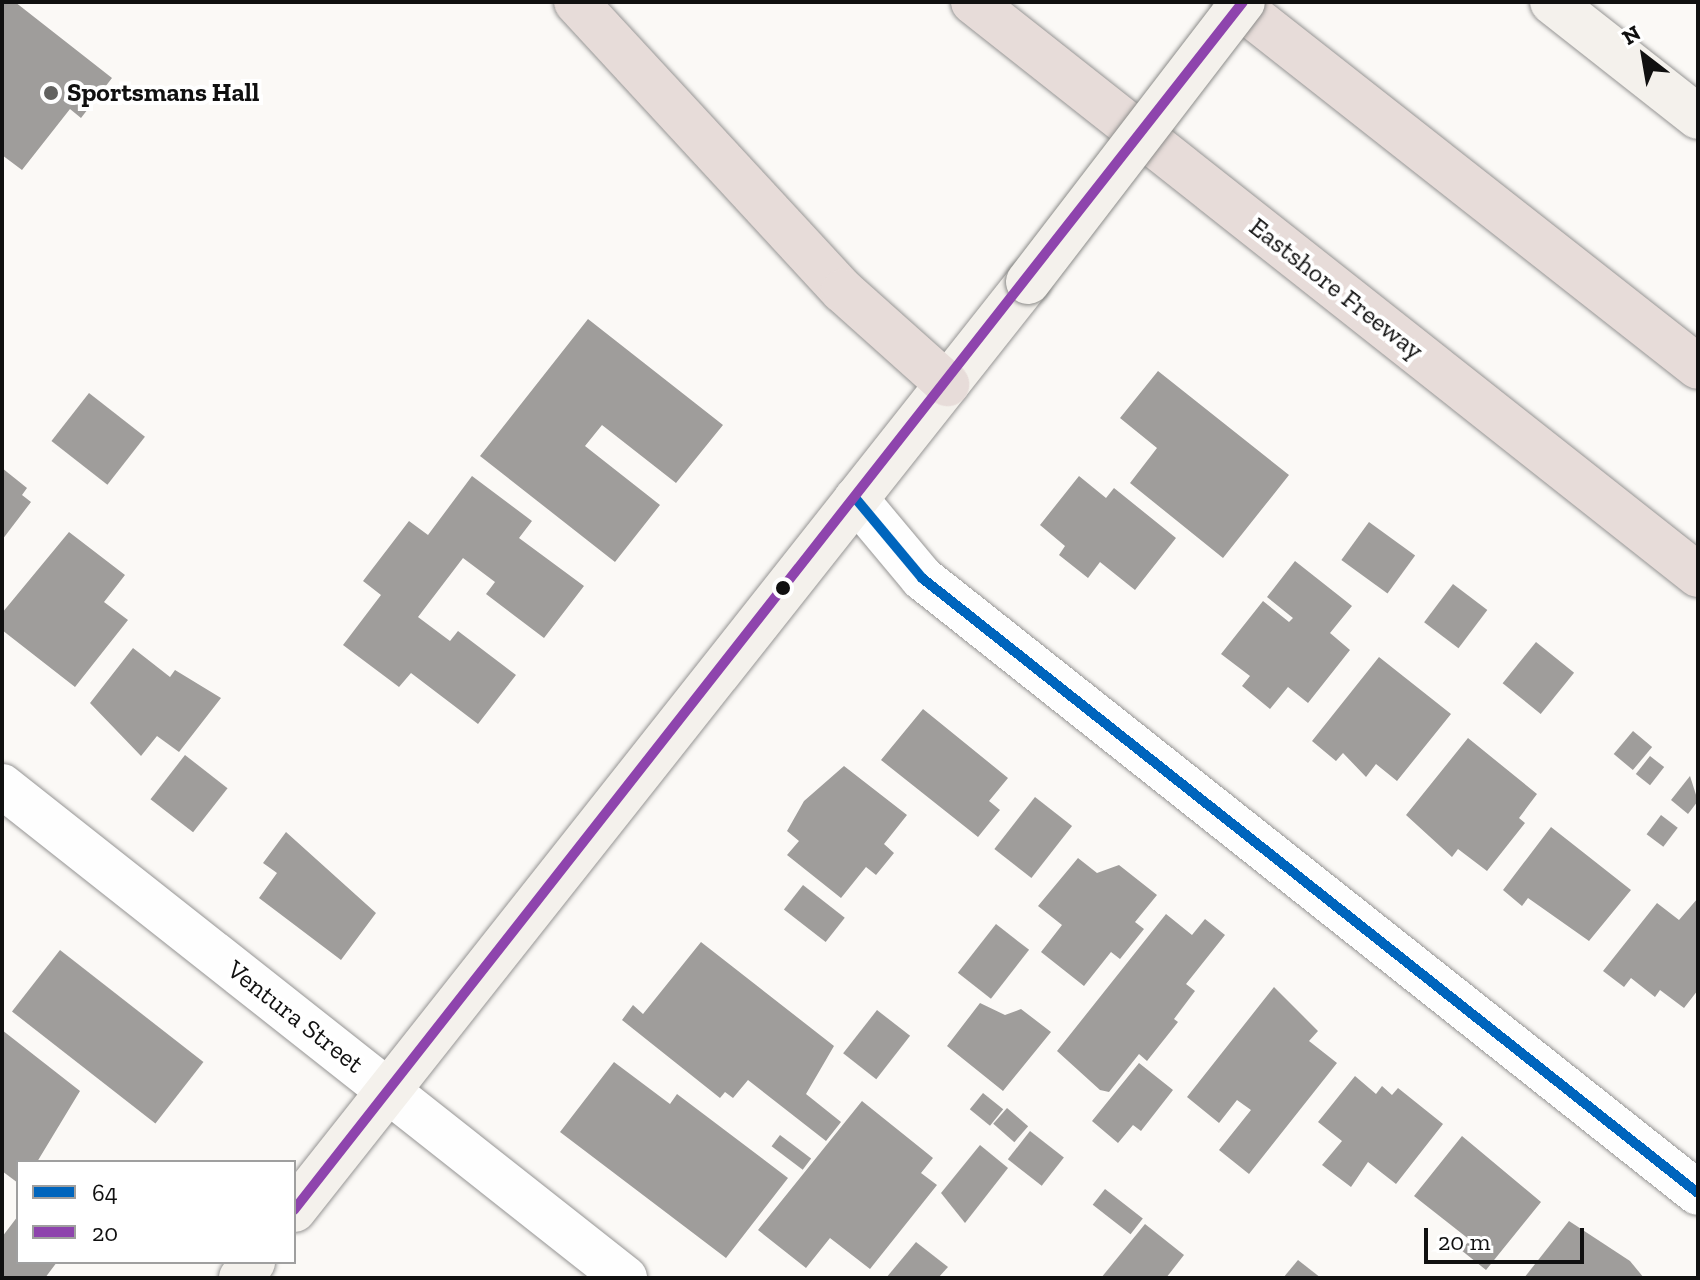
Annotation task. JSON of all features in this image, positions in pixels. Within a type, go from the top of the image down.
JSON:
[{"type":"highway","points":[[576,2],[843,291],[947,384]]},
{"type":"highway","name":"Eastshore Freeway","points":[[973,2],[1698,575]]},
{"type":"highway","points":[[1234,2],[1698,367]]},
{"type":"main road","points":[[296,1207],[1028,282],[1243,2]]},
{"type":"main road","points":[[1552,2],[1698,117]]},
{"type":"street","points":[[856,499],[922,578],[1698,1193]]},
{"type":"street","name":"Ventura Street","points":[[2,786],[625,1278]]},
{"type":"building","name":"Sportsmans Hall","points":[[2,2],[15,2],[112,78],[81,118],[70,109],[22,170],[2,155]]},
{"type":"building","points":[[588,319],[723,425],[676,483],[602,425],[585,446],[660,505],[615,562],[480,456]]},
{"type":"building","points":[[1158,371],[1289,475],[1223,558],[1130,483],[1157,448],[1120,418]]},
{"type":"building","points":[[89,393],[145,437],[107,485],[51,441]]},
{"type":"building","points":[[2,468],[27,488],[22,495],[31,502],[2,540]]},
{"type":"building","points":[[472,476],[532,521],[519,538],[584,586],[544,638],[486,594],[495,582],[463,558],[418,617],[450,641],[458,631],[516,675],[478,724],[411,673],[399,687],[343,645],[381,595],[363,581],[409,521],[428,535]]},
{"type":"building","points":[[1079,476],[1106,498],[1114,488],[1176,538],[1135,590],[1100,562],[1088,578],[1059,555],[1065,546],[1040,525]]},
{"type":"building","points":[[1369,522],[1415,556],[1387,594],[1341,560]]},
{"type":"building","points":[[69,532],[125,575],[104,602],[128,620],[75,687],[2,630],[2,613]]},
{"type":"building","points":[[1295,561],[1352,606],[1330,633],[1350,650],[1308,703],[1288,687],[1270,709],[1242,686],[1250,676],[1221,654],[1263,601],[1289,622],[1293,618],[1267,597]]},
{"type":"building","points":[[1453,584],[1487,610],[1458,648],[1424,622]]},
{"type":"building","points":[[1536,642],[1574,673],[1541,714],[1503,683]]},
{"type":"building","points":[[133,648],[170,677],[175,670],[221,698],[179,752],[157,736],[141,756],[90,703]]},
{"type":"building","points":[[1379,657],[1451,714],[1397,781],[1376,764],[1366,777],[1343,753],[1336,761],[1312,741]]},
{"type":"building","points":[[923,709],[1008,778],[989,801],[1000,810],[978,837],[881,760]]},
{"type":"building","points":[[1633,731],[1652,747],[1633,770],[1614,754]]},
{"type":"building","points":[[1468,738],[1537,794],[1519,818],[1525,823],[1487,871],[1458,849],[1452,857],[1406,815]]},
{"type":"building","points":[[185,755],[228,788],[193,832],[151,799]]},
{"type":"building","points":[[1650,756],[1664,767],[1650,785],[1636,774]]},
{"type":"building","points":[[844,766],[907,815],[884,844],[894,853],[876,875],[866,867],[841,898],[787,855],[799,841],[787,831],[804,801]]},
{"type":"building","points":[[1690,776],[1698,801],[1688,814],[1671,800]]},
{"type":"building","points":[[1035,797],[1072,826],[1031,878],[994,849]]},
{"type":"building","points":[[1661,815],[1678,828],[1663,847],[1647,834]]},
{"type":"building","points":[[1551,827],[1631,890],[1589,941],[1528,898],[1522,906],[1503,890]]},
{"type":"building","points":[[286,832],[376,913],[341,960],[259,898],[277,873],[263,863]]},
{"type":"building","points":[[1078,858],[1097,873],[1119,865],[1157,895],[1135,922],[1144,929],[1120,959],[1111,952],[1084,986],[1041,952],[1062,925],[1038,906]]},
{"type":"building","points":[[803,885],[845,918],[826,942],[784,909]]},
{"type":"building","points":[[1698,898],[1698,990],[1684,1008],[1660,990],[1655,997],[1631,978],[1624,987],[1603,971],[1657,903],[1679,920]]},
{"type":"building","points":[[1166,914],[1192,935],[1205,919],[1225,935],[1186,984],[1195,991],[1174,1019],[1178,1022],[1147,1061],[1139,1054],[1109,1092],[1100,1090],[1057,1051]]},
{"type":"building","points":[[996,924],[1029,950],[991,999],[958,973]]},
{"type":"building","points":[[701,942],[834,1046],[806,1094],[841,1122],[826,1141],[748,1080],[733,1098],[725,1092],[720,1098],[622,1020],[633,1005],[643,1014]]},
{"type":"building","points":[[60,950],[203,1062],[155,1124],[12,1011]]},
{"type":"building","points":[[1274,987],[1318,1031],[1309,1041],[1337,1063],[1249,1174],[1219,1150],[1251,1110],[1237,1100],[1219,1123],[1187,1097]]},
{"type":"building","points":[[980,1003],[1005,1015],[1021,1009],[1051,1032],[1003,1091],[947,1046]]},
{"type":"building","points":[[877,1010],[910,1036],[876,1079],[843,1053]]},
{"type":"building","points":[[2,1030],[80,1091],[38,1160],[16,1160],[16,1182],[2,1171]]},
{"type":"building","points":[[614,1062],[670,1104],[677,1094],[788,1178],[726,1258],[560,1132]]},
{"type":"building","points":[[1139,1063],[1173,1090],[1141,1131],[1133,1125],[1118,1143],[1092,1121]]},
{"type":"building","points":[[1355,1076],[1376,1094],[1382,1086],[1392,1095],[1398,1088],[1443,1124],[1396,1184],[1368,1162],[1351,1187],[1322,1165],[1342,1141],[1318,1122]]},
{"type":"building","points":[[983,1093],[1003,1109],[990,1126],[970,1109]]},
{"type":"building","points":[[862,1101],[933,1158],[921,1173],[937,1185],[870,1269],[830,1238],[806,1268],[758,1230]]},
{"type":"building","points":[[1007,1108],[1028,1126],[1014,1142],[993,1124]]},
{"type":"building","points":[[1030,1131],[1064,1157],[1042,1186],[1008,1159]]},
{"type":"building","points":[[780,1135],[811,1158],[803,1170],[772,1146]]},
{"type":"building","points":[[1462,1136],[1541,1202],[1486,1270],[1461,1250],[1470,1240],[1414,1196]]},
{"type":"building","points":[[980,1145],[1008,1168],[965,1223],[941,1193]]},
{"type":"building","points":[[1105,1189],[1143,1219],[1131,1234],[1093,1205]]},
{"type":"building","points":[[16,1219],[16,1264],[56,1264],[45,1278],[2,1278],[2,1237]]},
{"type":"building","points":[[1569,1221],[1630,1261],[1644,1278],[1524,1278]]},
{"type":"building","points":[[1145,1224],[1184,1255],[1166,1278],[1101,1278]]},
{"type":"building","points":[[916,1242],[948,1267],[938,1278],[886,1278]]},
{"type":"building","points":[[1298,1260],[1321,1278],[1283,1278]]},
{"type":"transit line","name":"20","points":[[296,1207],[1243,2]]},
{"type":"transit line","name":"64","points":[[856,499],[922,578],[1698,1193]]},
{"type":"place","name":"Sportsmans Hall","points":[[51,93]]}]
